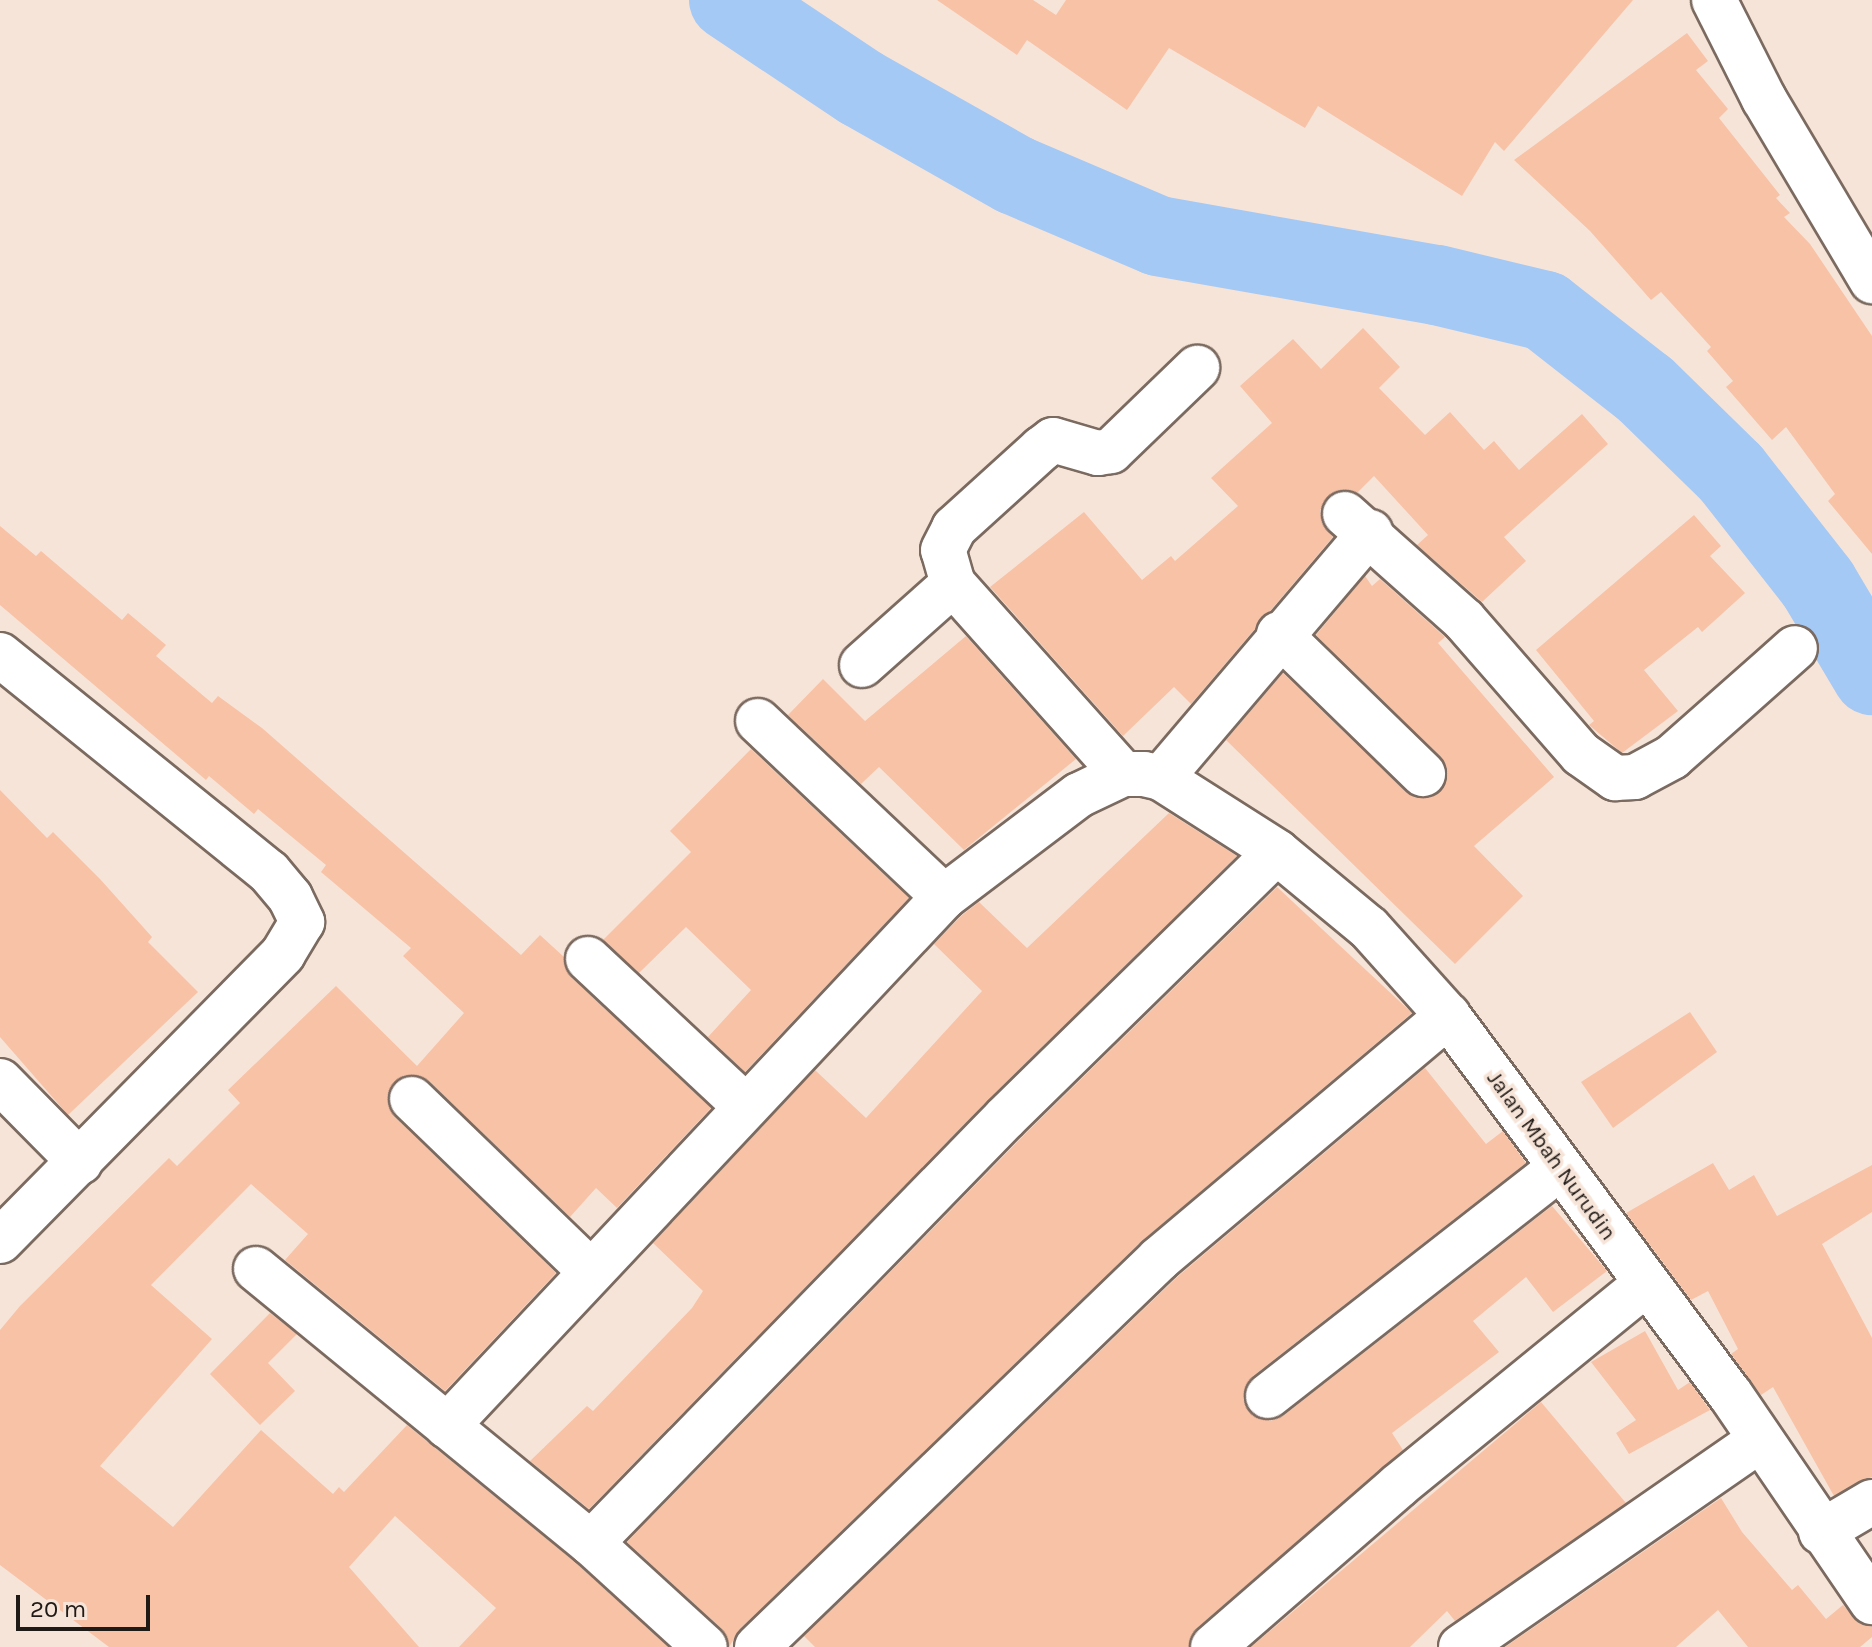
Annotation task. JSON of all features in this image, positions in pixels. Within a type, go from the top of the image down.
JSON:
[{"type":"street","points":[[1714,0],[1764,99],[1872,281]]},
{"type":"street","points":[[862,665],[953,584],[943,550],[947,536],[1041,449],[1053,440],[1098,453],[1111,451],[1197,368]]},
{"type":"street","points":[[447,1426],[944,897],[1079,795],[1142,776],[1279,634],[1357,523],[1481,637],[1581,754],[1615,778],[1635,777],[1672,757],[1795,648]]},
{"type":"street","name":"Jalan Mbah Nurudin","points":[[953,584],[1142,776],[1277,852],[1369,928],[1448,1016],[1760,1440],[1872,1602]]},
{"type":"street","points":[[1279,634],[1423,774]]},
{"type":"street","points":[[0,655],[269,872],[290,897],[302,922],[283,954],[0,1241]]},
{"type":"street","points":[[758,721],[944,897]]},
{"type":"street","points":[[591,1543],[1005,1118],[1277,852]]},
{"type":"street","points":[[588,959],[746,1107]]},
{"type":"street","points":[[757,1647],[1159,1259],[1448,1016]]},
{"type":"street","points":[[0,1081],[80,1162]]},
{"type":"street","points":[[412,1099],[591,1272]]},
{"type":"street","points":[[1268,1396],[1559,1169]]},
{"type":"street","points":[[256,1269],[591,1543],[705,1647]]},
{"type":"street","points":[[1213,1647],[1398,1486],[1646,1284]]},
{"type":"street","points":[[1461,1647],[1760,1440]]},
{"type":"street","points":[[1821,1532],[1872,1502]]},
{"type":"building","points":[[937,0],[1033,0],[1056,15],[1066,0],[1633,0],[1504,151],[1495,142],[1462,196],[1318,106],[1305,128],[1169,48],[1127,110],[1027,40],[1017,55]]},
{"type":"building","points":[[1687,33],[1708,61],[1696,70],[1728,109],[1719,118],[1780,195],[1776,198],[1790,213],[1784,217],[1810,244],[1872,336],[1872,554],[1828,501],[1835,494],[1786,427],[1772,440],[1726,387],[1733,381],[1707,351],[1711,347],[1661,292],[1651,300],[1590,231],[1514,160]]},
{"type":"building","points":[[1363,328],[1400,367],[1379,388],[1425,435],[1450,412],[1484,450],[1494,441],[1519,470],[1582,414],[1608,444],[1504,537],[1526,561],[1482,602],[1417,545],[1428,535],[1374,476],[1357,493],[1336,491],[1320,510],[1322,523],[1333,537],[1191,704],[1174,687],[1123,736],[990,587],[1084,512],[1142,580],[1171,556],[1175,561],[1238,506],[1211,478],[1272,423],[1240,386],[1293,339],[1321,369]]},
{"type":"building","points":[[1694,515],[1721,546],[1710,556],[1745,593],[1702,632],[1698,627],[1644,670],[1678,711],[1622,753],[1589,725],[1594,721],[1536,650]]},
{"type":"building","points":[[0,526],[36,556],[41,551],[122,620],[128,613],[166,645],[156,656],[212,703],[218,696],[262,728],[521,955],[540,935],[564,957],[571,977],[711,1108],[617,1208],[596,1188],[570,1217],[429,1081],[404,1075],[388,1094],[394,1116],[556,1273],[445,1391],[285,1260],[308,1234],[251,1184],[151,1285],[212,1339],[100,1466],[173,1527],[261,1430],[333,1494],[339,1487],[344,1492],[407,1425],[575,1562],[668,1647],[459,1647],[496,1608],[395,1516],[349,1567],[419,1647],[109,1647],[0,1565],[0,1330],[20,1306],[169,1158],[177,1166],[240,1103],[228,1090],[336,986],[417,1066],[464,1013],[403,956],[411,948],[321,872],[326,865],[258,809],[254,814],[209,776],[206,780],[0,605]]},
{"type":"building","points":[[1365,576],[1372,586],[1380,579],[1445,637],[1438,643],[1554,777],[1474,846],[1523,896],[1455,964],[1226,740],[1283,673],[1406,792],[1429,798],[1441,791],[1447,768],[1441,757],[1316,635]]},
{"type":"building","points":[[966,636],[1076,759],[964,850],[879,767],[861,784],[788,715],[823,679],[865,721]]},
{"type":"building","points":[[751,749],[909,898],[745,1072],[708,1037],[751,990],[686,927],[639,973],[603,940],[691,852],[670,831]]},
{"type":"building","points":[[0,790],[47,838],[53,832],[100,879],[152,937],[148,942],[198,992],[68,1115],[0,1037]]},
{"type":"building","points":[[1169,813],[1237,856],[987,1101],[589,1509],[530,1461],[587,1406],[593,1411],[692,1308],[703,1291],[653,1243],[815,1070],[866,1118],[982,991],[934,944],[961,916],[979,902],[1027,948]]},
{"type":"building","points":[[1277,887],[1412,1013],[1142,1241],[740,1629],[729,1647],[722,1629],[627,1542],[1023,1136]]},
{"type":"building","points":[[1690,1012],[1717,1052],[1613,1128],[1581,1082]]},
{"type":"building","points":[[1425,1068],[1486,1144],[1503,1131],[1526,1163],[1253,1376],[1243,1399],[1249,1412],[1271,1421],[1283,1416],[1552,1206],[1607,1271],[1553,1312],[1526,1277],[1473,1321],[1499,1352],[1392,1433],[1403,1450],[1197,1628],[1189,1647],[815,1647],[804,1636],[1176,1278]]},
{"type":"building","points":[[1713,1163],[1729,1190],[1754,1175],[1777,1216],[1872,1165],[1872,1212],[1822,1244],[1872,1338],[1872,1477],[1834,1496],[1773,1387],[1761,1395],[1731,1354],[1738,1349],[1708,1291],[1691,1300],[1626,1213]]},
{"type":"building","points":[[270,1313],[297,1334],[268,1363],[295,1391],[260,1425],[210,1374]]},
{"type":"building","points":[[1645,1331],[1678,1390],[1690,1382],[1710,1410],[1629,1454],[1616,1433],[1636,1420],[1591,1362]]},
{"type":"building","points":[[1541,1402],[1626,1503],[1455,1621],[1447,1611],[1410,1647],[1251,1647]]},
{"type":"building","points":[[1721,1498],[1742,1532],[1792,1590],[1798,1585],[1826,1619],[1843,1605],[1861,1624],[1872,1627],[1872,1637],[1860,1647],[1748,1647],[1718,1610],[1676,1647],[1505,1647]]},
{"type":"waterway","points":[[729,0],[861,88],[1015,175],[1158,236],[1437,285],[1545,311],[1645,389],[1731,473],[1818,584],[1872,675]]}]
